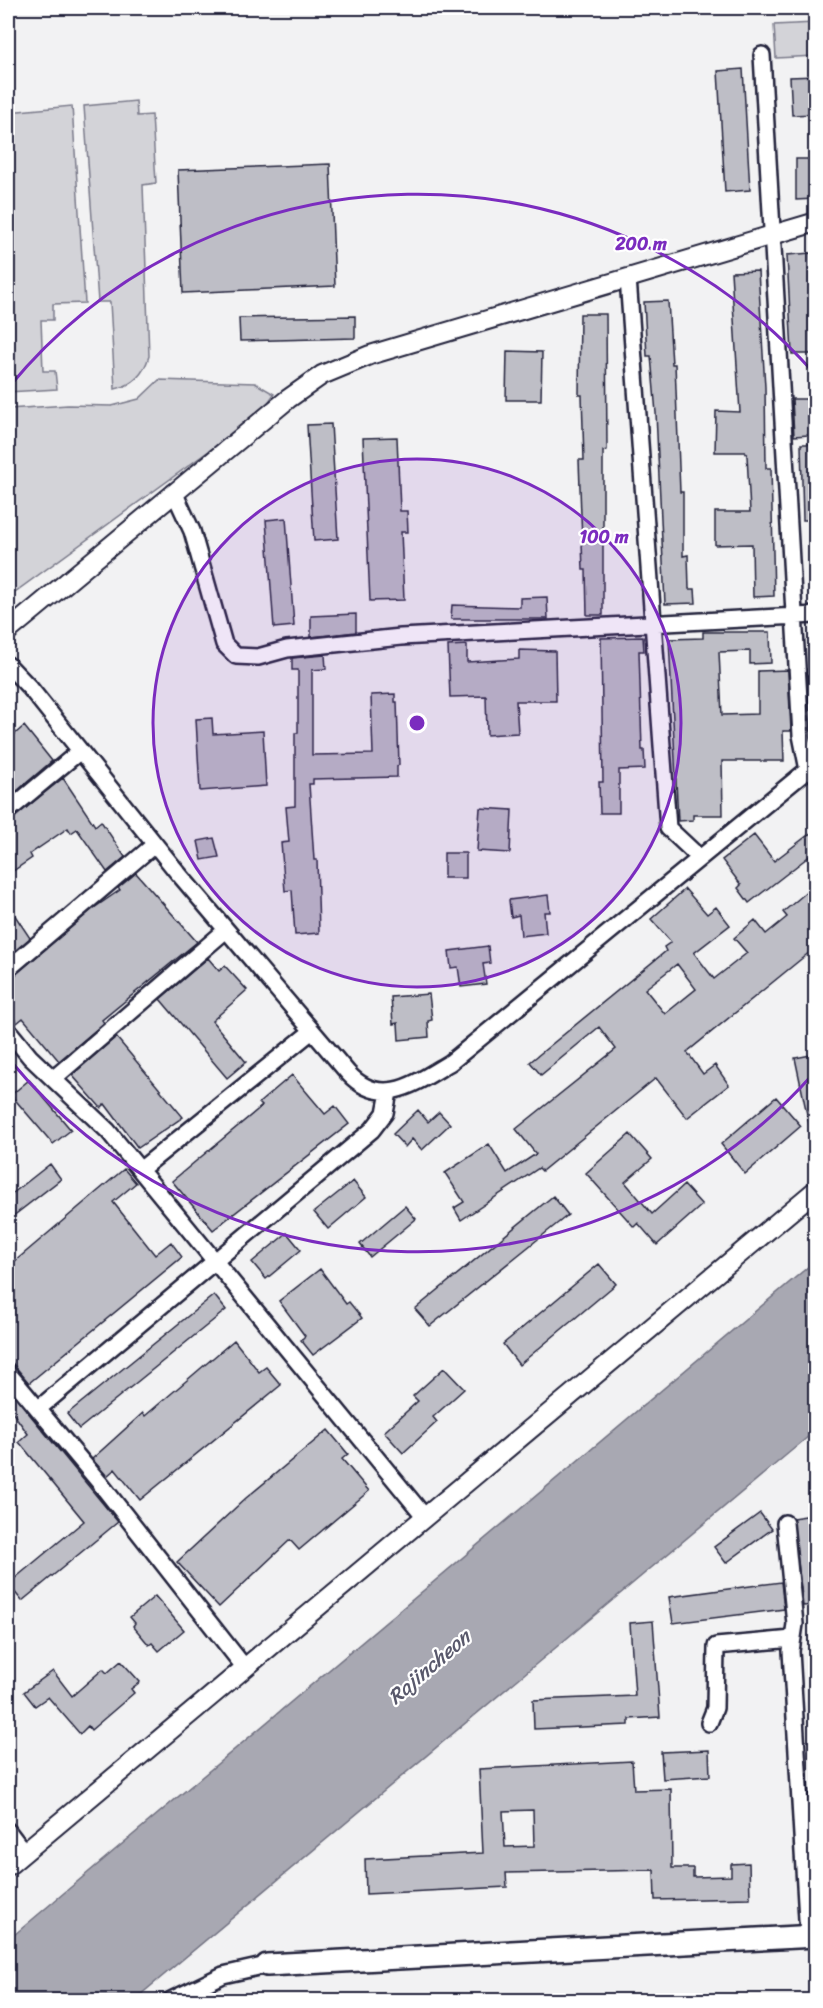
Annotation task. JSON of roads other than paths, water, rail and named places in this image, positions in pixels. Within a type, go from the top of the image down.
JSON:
[{"type":"main road","points":[[267,1965],[812,1936]]},
{"type":"street","points":[[8,665],[30,688],[226,930],[358,1084],[389,1092],[410,1087],[451,1062],[700,858],[813,769],[801,735],[762,56]]},
{"type":"street","points":[[8,631],[174,492],[322,375],[370,355],[816,222]]},
{"type":"street","points":[[628,279],[668,828],[700,858]]},
{"type":"street","points":[[174,492],[192,531],[224,644],[236,656],[258,657],[287,649],[401,637],[816,615]]},
{"type":"street","points":[[8,811],[80,751]]},
{"type":"street","points":[[8,969],[155,844]]},
{"type":"street","points":[[52,1079],[226,930]]},
{"type":"street","points":[[8,1030],[52,1079],[108,1131],[425,1517]]},
{"type":"street","points":[[140,1170],[312,1031]]},
{"type":"street","points":[[38,1409],[372,1130],[385,1113],[389,1092]]},
{"type":"street","points":[[8,1866],[816,1190]]},
{"type":"street","points":[[8,1373],[99,1482],[245,1668]]},
{"type":"street","points":[[785,1523],[794,1613],[792,1638],[812,1936]]},
{"type":"street","points":[[709,1723],[715,1708],[716,1646],[792,1638]]},
{"type":"street","points":[[8,1831],[24,1852]]},
{"type":"street","points":[[171,2001],[223,1975],[267,1965]]},
{"type":"water","name":"Rajincheon","points":[[815,1261],[815,1431],[134,2000],[8,2000],[8,1940]]}]
